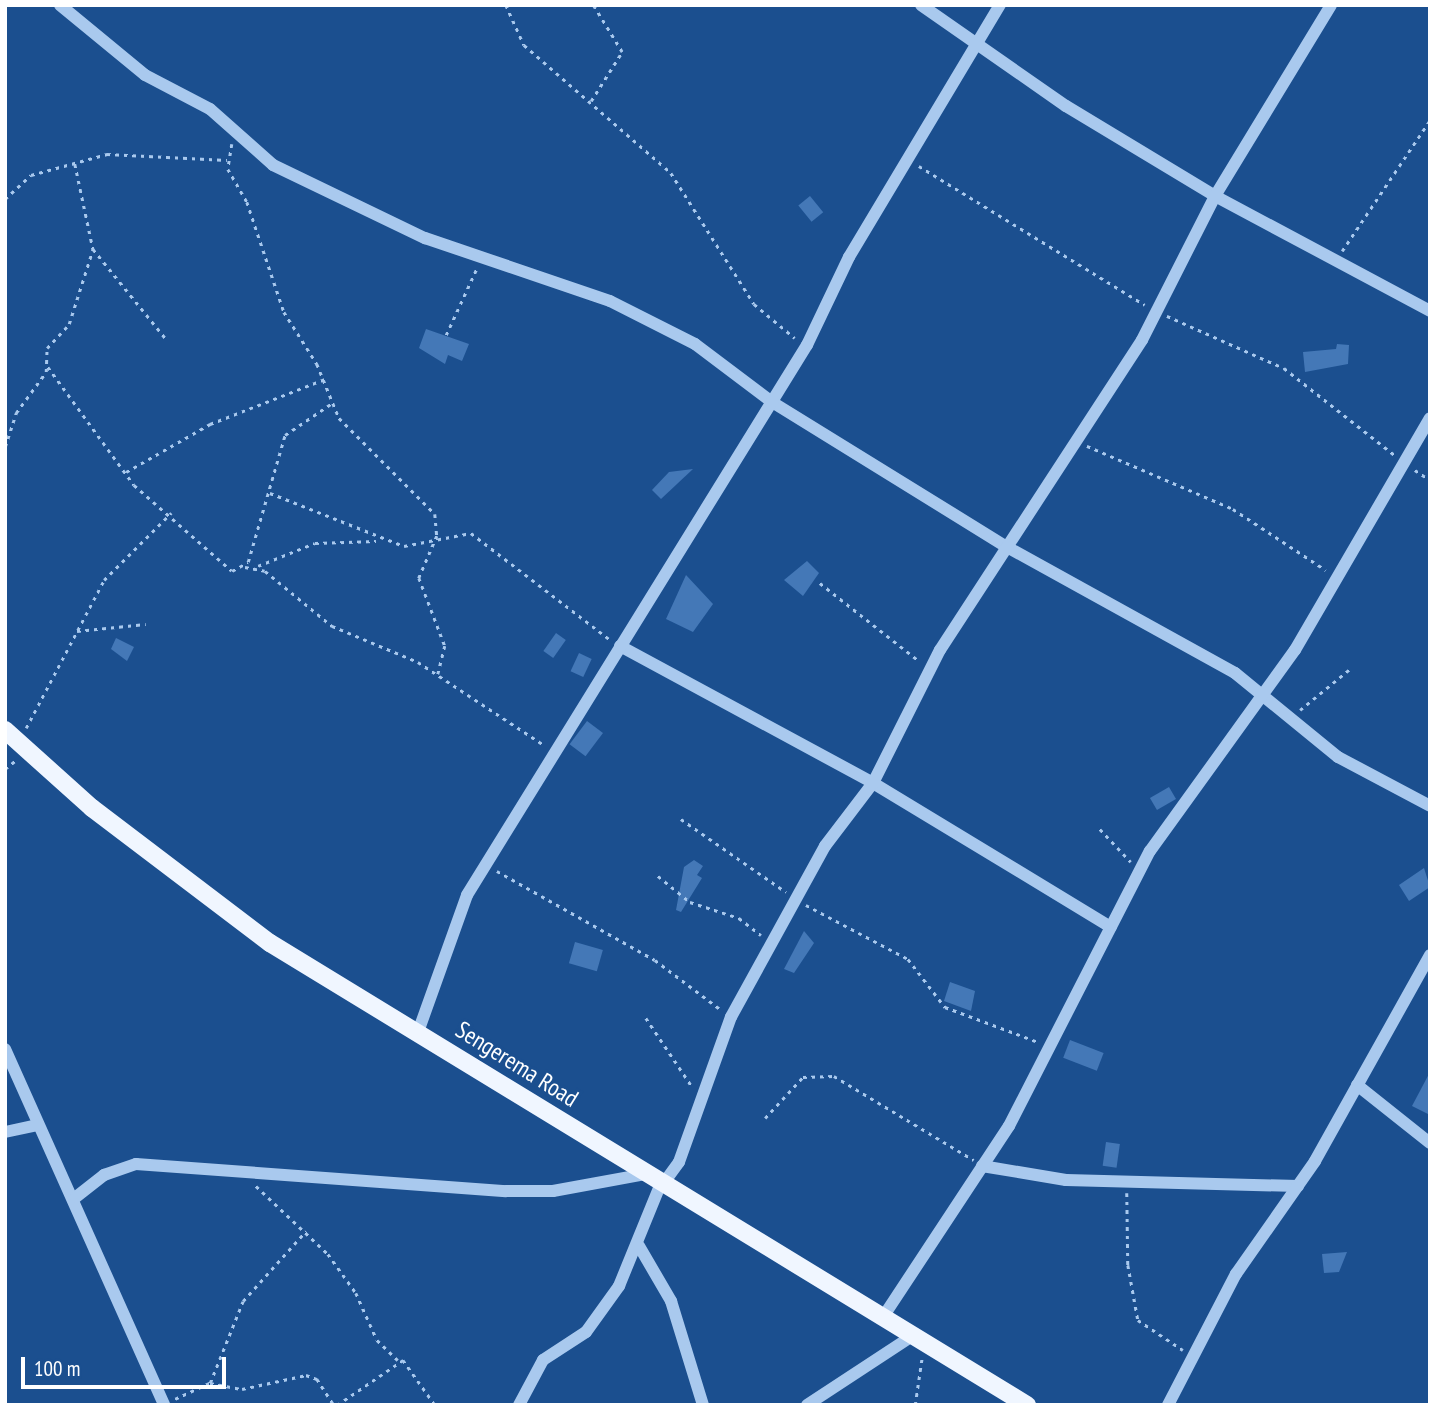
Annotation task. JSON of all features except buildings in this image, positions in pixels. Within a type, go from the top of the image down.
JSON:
[{"type":"main road","name":"Sengerema Road","points":[[5,730],[18,744],[270,943],[656,1180],[885,1314],[1027,1405]]},
{"type":"street","points":[[60,5],[135,68],[209,109],[234,137],[286,173],[482,261],[646,317],[695,344],[772,402],[1007,547],[1183,642],[1265,695],[1285,719],[1338,757],[1430,806]]},
{"type":"street","points":[[921,5],[977,46],[1215,196],[1338,258],[1430,311]]},
{"type":"street","points":[[418,1032],[438,964],[485,865],[807,345],[906,158],[1000,5]]},
{"type":"street","points":[[76,1197],[104,1175],[136,1164],[226,1168],[506,1191],[553,1191],[656,1180],[679,1161],[699,1097],[731,1017],[770,945],[796,899],[873,783],[929,670],[1157,312],[1215,196],[1331,5]]},
{"type":"street","points":[[885,1314],[982,1166],[1111,927],[1140,867],[1265,695],[1334,575],[1405,464],[1430,418]]},
{"type":"street","points":[[620,646],[873,783],[1111,927]]},
{"type":"street","points":[[1168,1405],[1236,1274],[1298,1186],[1430,955]]},
{"type":"street","points":[[5,1049],[38,1125],[76,1197],[165,1405]]},
{"type":"street","points":[[1357,1086],[1430,1143]]},
{"type":"street","points":[[5,1132],[38,1125]]},
{"type":"street","points":[[982,1166],[1128,1183],[1298,1186]]},
{"type":"street","points":[[519,1405],[543,1360],[575,1342],[600,1314],[639,1246],[656,1180]]},
{"type":"street","points":[[639,1246],[671,1301],[703,1405]]},
{"type":"street","points":[[807,1405],[920,1337]]},
{"type":"path","points":[[506,5],[524,45],[591,101],[639,151],[671,173],[754,304],[807,345]]},
{"type":"path","points":[[591,101],[622,52],[593,5]]},
{"type":"path","points":[[1338,258],[1430,120]]},
{"type":"path","points":[[234,137],[227,160],[284,312],[325,379],[332,403],[348,429],[435,514],[439,527],[419,578],[445,646],[438,674]]},
{"type":"path","points":[[5,199],[31,175],[120,152],[227,160]]},
{"type":"path","points":[[906,158],[1157,312],[1284,368],[1405,464],[1430,480]]},
{"type":"path","points":[[75,164],[93,249],[167,340]]},
{"type":"path","points":[[93,249],[69,324],[47,348],[48,367],[126,472],[172,512],[220,566],[257,567],[315,543],[379,541],[431,545],[471,533],[566,612],[620,646]]},
{"type":"path","points":[[446,335],[482,261]]},
{"type":"path","points":[[5,447],[16,413],[48,367]]},
{"type":"path","points":[[126,472],[192,433],[325,379]]},
{"type":"path","points":[[245,567],[270,493],[285,435],[332,403]]},
{"type":"path","points":[[1074,440],[1233,509],[1334,575]]},
{"type":"path","points":[[270,493],[379,541]]},
{"type":"path","points":[[18,744],[77,631],[117,563],[172,512]]},
{"type":"path","points":[[257,567],[332,626],[438,674],[555,753]]},
{"type":"path","points":[[820,583],[929,670]]},
{"type":"path","points":[[77,631],[146,624]]},
{"type":"path","points":[[1285,719],[1350,668]]},
{"type":"path","points":[[681,819],[796,899],[908,959],[945,1007],[1047,1046]]},
{"type":"path","points":[[1100,829],[1115,852],[1140,867]]},
{"type":"path","points":[[485,865],[654,960],[731,1017]]},
{"type":"path","points":[[658,876],[690,902],[739,918],[770,945]]},
{"type":"path","points":[[646,1018],[699,1097]]},
{"type":"path","points":[[765,1118],[803,1077],[834,1076],[982,1166]]},
{"type":"path","points":[[226,1168],[284,1207],[306,1231],[356,1293],[382,1347],[398,1360],[410,1365],[435,1405]]},
{"type":"path","points":[[1128,1183],[1128,1265],[1139,1320],[1194,1356]]},
{"type":"path","points":[[210,1383],[243,1301],[306,1231]]},
{"type":"path","points":[[915,1405],[920,1337]]},
{"type":"path","points":[[165,1405],[210,1383],[242,1389],[312,1375],[336,1405],[398,1360]]}]
